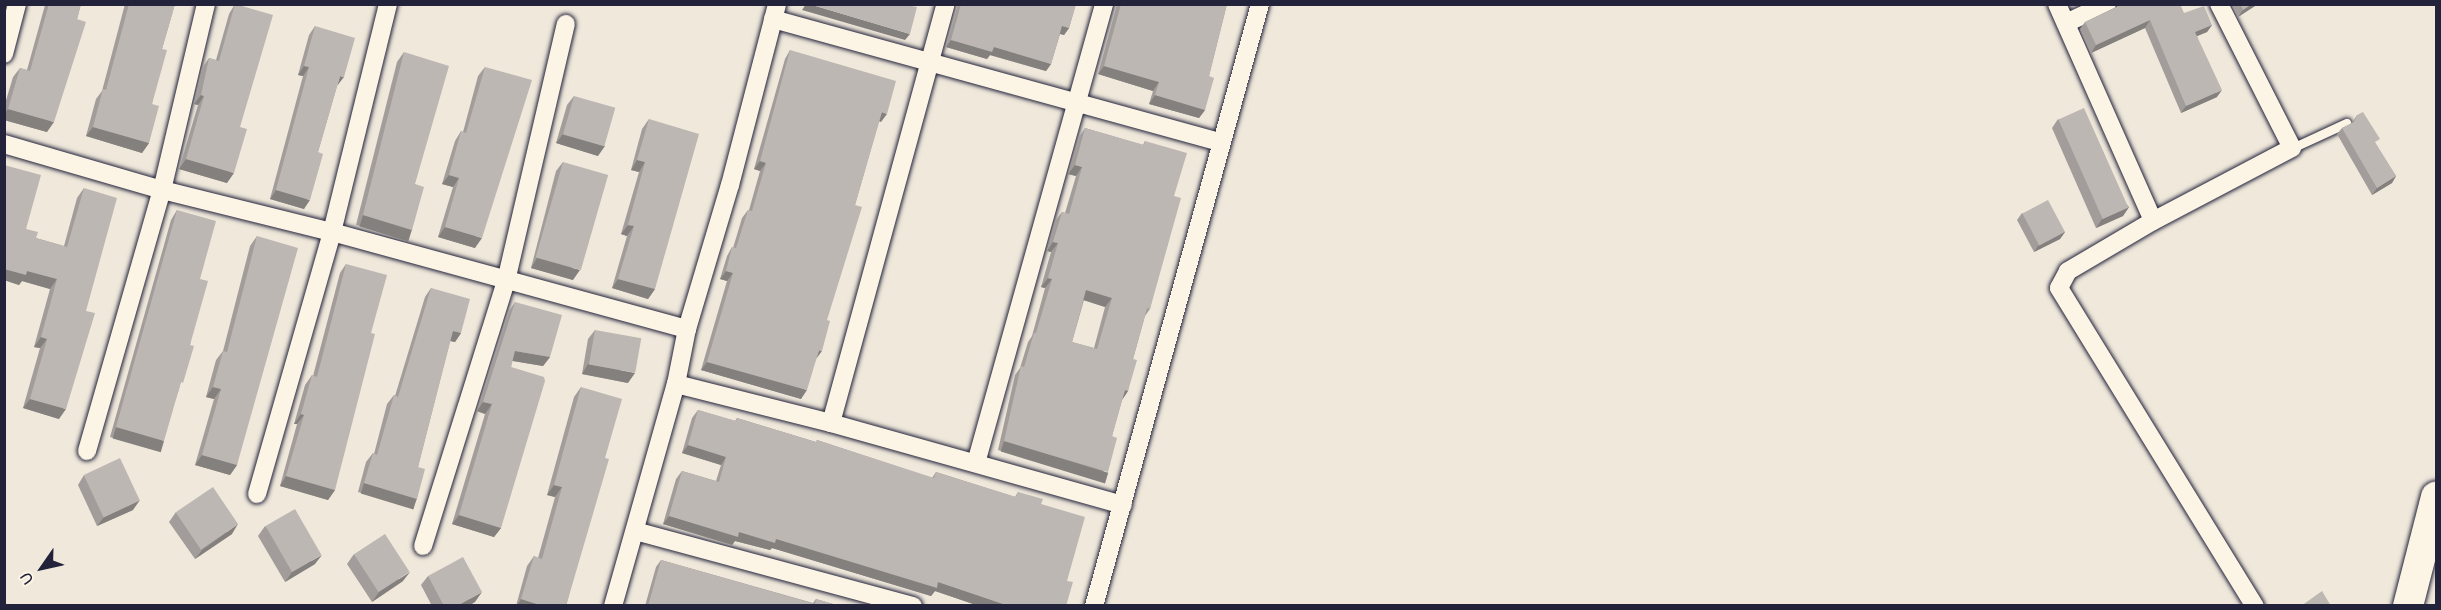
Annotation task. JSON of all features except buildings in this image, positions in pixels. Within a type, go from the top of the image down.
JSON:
[{"type":"highway","points":[[2408,606],[2436,497]]},
{"type":"street","points":[[4,54],[17,4]]},
{"type":"street","points":[[87,451],[162,190],[206,4]]},
{"type":"street","points":[[257,494],[332,232],[388,4]]},
{"type":"street","points":[[831,423],[946,4]]},
{"type":"street","points":[[976,463],[1104,4]]},
{"type":"street","points":[[1094,606],[1260,4]]},
{"type":"street","points":[[2057,4],[2153,221]]},
{"type":"street","points":[[2066,23],[2107,4]]},
{"type":"street","points":[[2219,4],[2292,148],[2153,221],[2068,271],[2060,288],[2255,606]]},
{"type":"street","points":[[613,606],[676,384],[687,329],[730,185],[775,12],[931,64],[1221,142]]},
{"type":"street","points":[[423,546],[506,281],[566,24]]},
{"type":"street","points":[[4,144],[162,190],[332,232],[687,329]]},
{"type":"street","points":[[676,384],[831,423],[1123,505]]},
{"type":"street","points":[[634,531],[913,606]]},
{"type":"lane","points":[[2292,148],[2346,123]]}]
